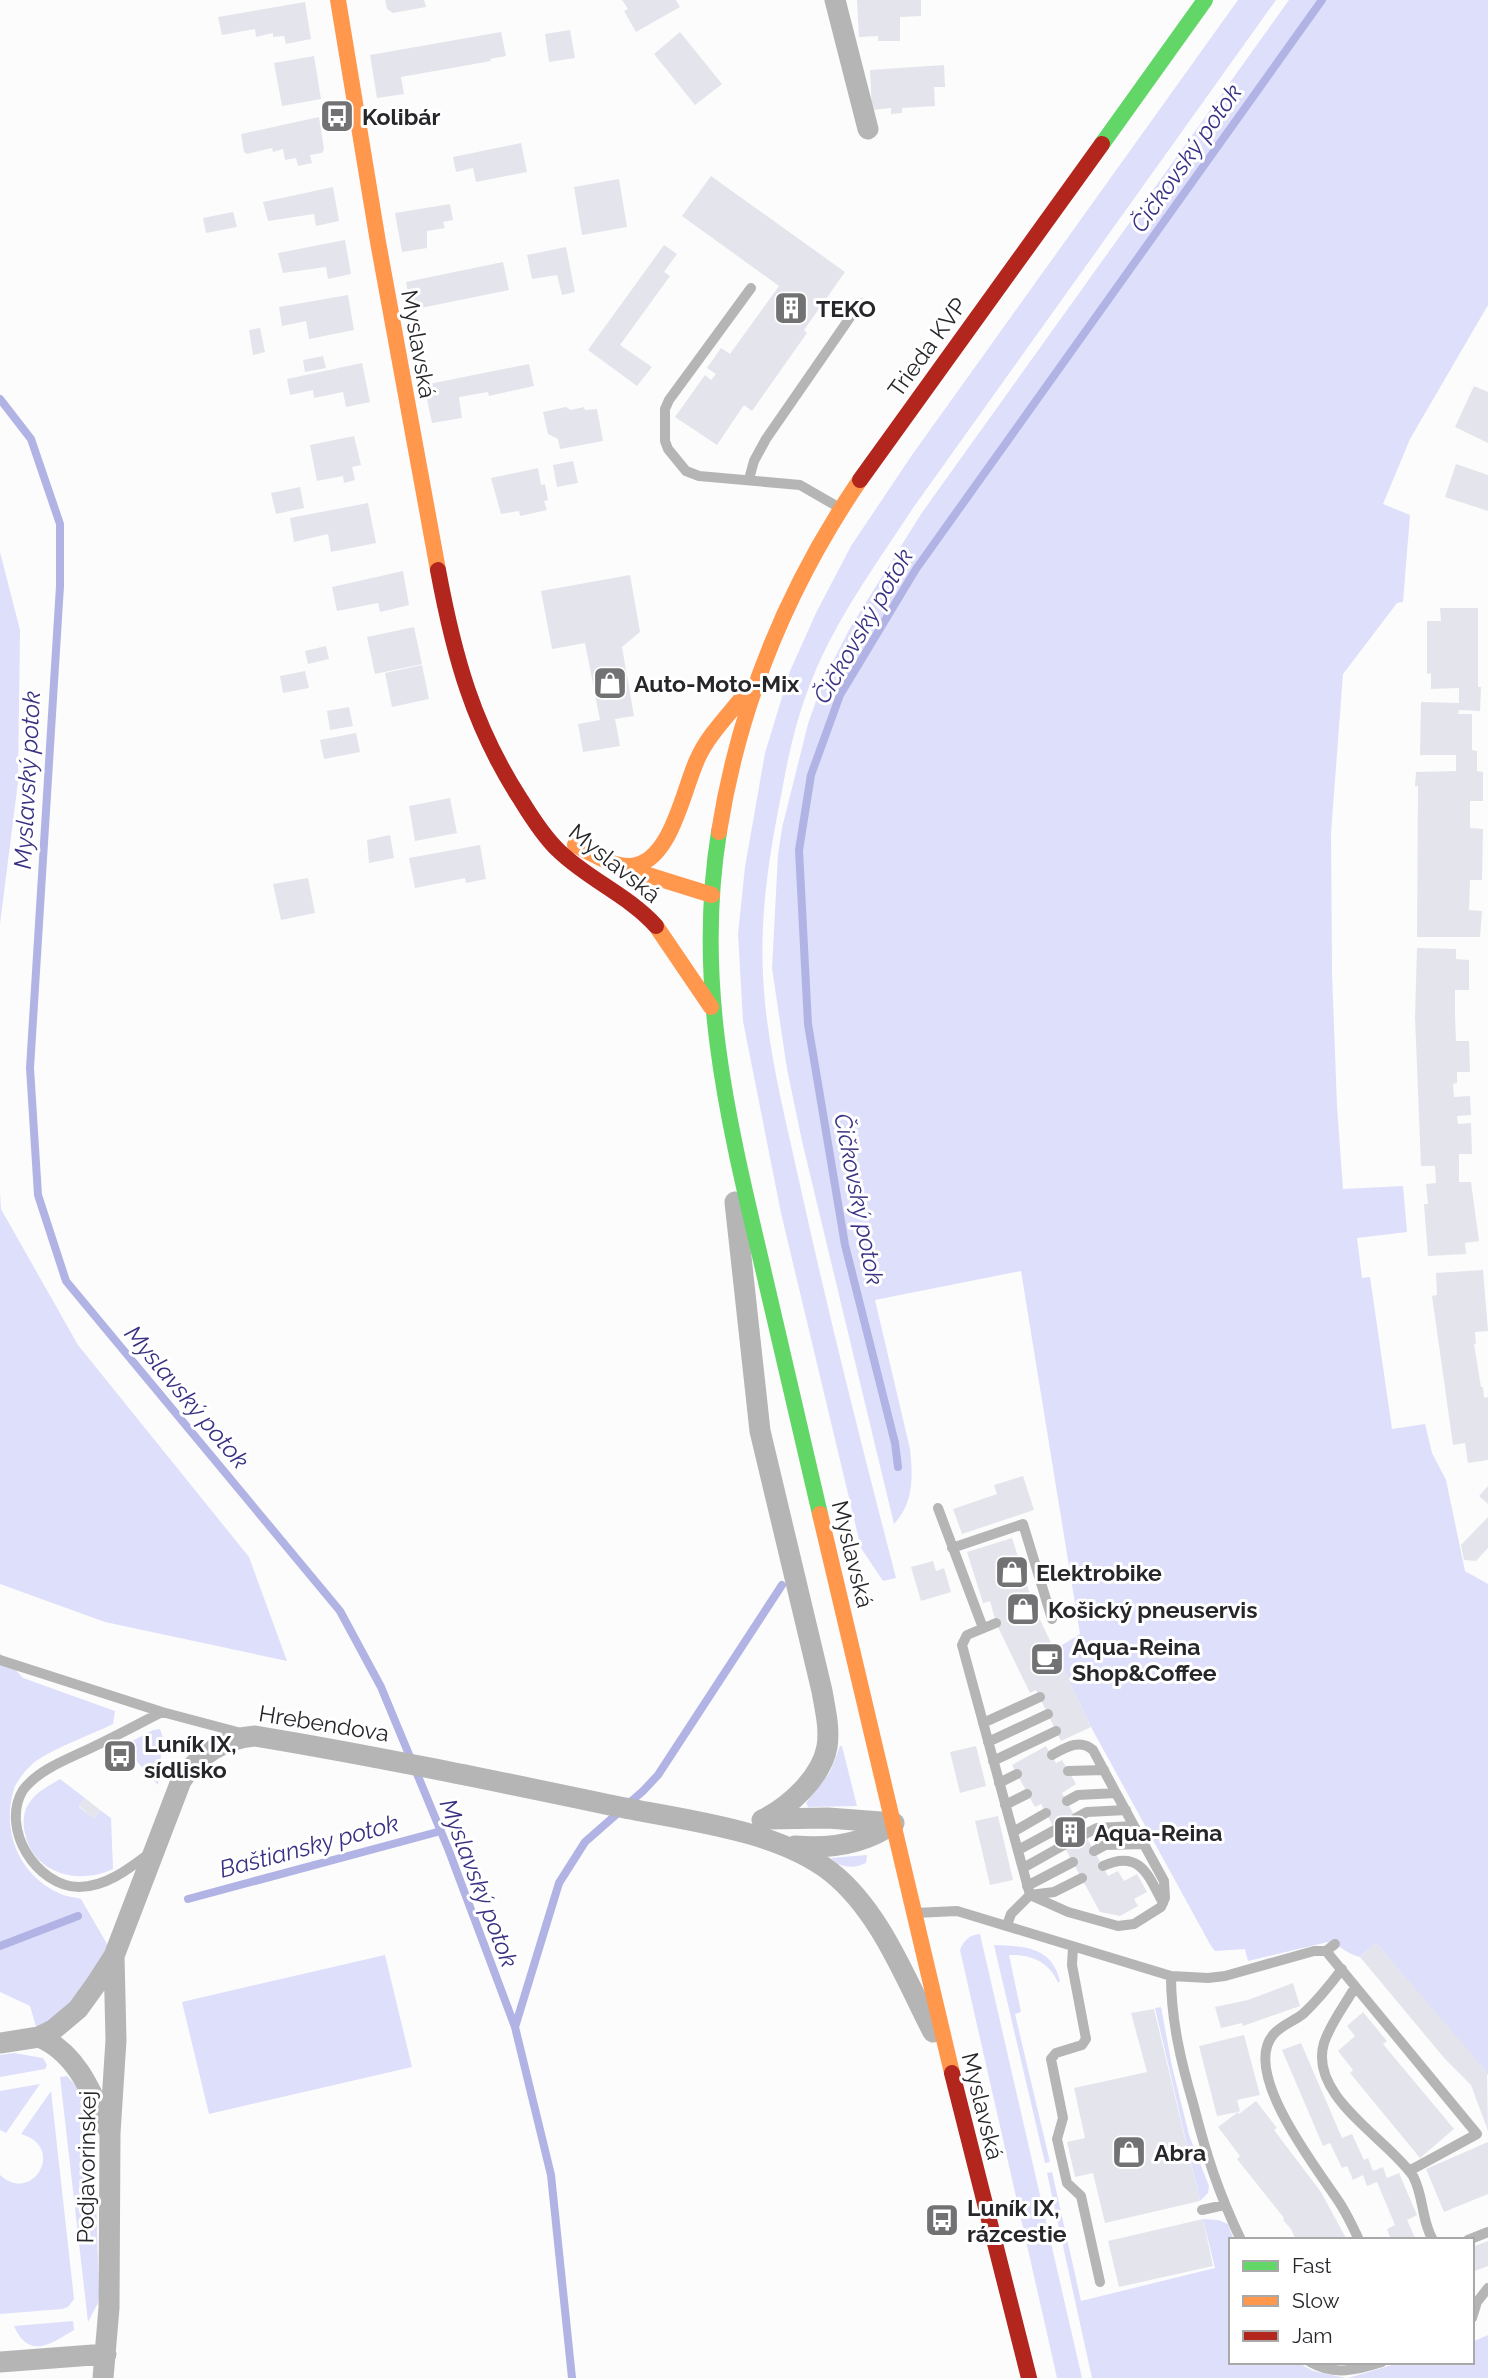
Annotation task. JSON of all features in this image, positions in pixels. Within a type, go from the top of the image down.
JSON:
[{"type":"street","name":"Myslavská","points":[[338,0],[393,330],[441,584],[469,697],[485,738],[503,771],[550,841],[563,855],[647,916],[711,1007],[721,1079],[766,1290],[949,2063],[1029,2378]]},
{"type":"street","points":[[835,0],[867,130]]},
{"type":"street","name":"Trieda KVP","points":[[711,1007],[709,948],[712,895],[721,825],[737,749],[764,664],[788,605],[842,509],[891,436],[1205,0]]},
{"type":"street","name":"Myslavská","points":[[526,806],[567,841],[598,859],[618,866],[644,862],[665,844],[673,830],[694,766],[703,748],[745,694],[764,664]]},
{"type":"street","points":[[618,866],[712,895]]},
{"type":"street","points":[[721,1079],[760,1431],[828,1725],[827,1748],[816,1772],[779,1811],[762,1820]]},
{"type":"street","name":"Hrebendova","points":[[0,2043],[39,2037],[59,2026],[78,2009],[114,1956],[176,1790],[190,1769],[206,1755],[228,1742],[255,1736],[442,1770],[723,1828],[779,1844]]},
{"type":"street","points":[[723,1828],[762,1820],[828,1818],[894,1823]]},
{"type":"street","points":[[779,1844],[837,1846],[865,1840],[894,1823]]},
{"type":"street","points":[[779,1844],[810,1857],[851,1891],[878,1928],[949,2063]]},
{"type":"street","name":"Podjavorinskej","points":[[103,2378],[109,2308],[110,2133],[116,2040],[114,1956]]},
{"type":"street","points":[[39,2037],[68,2057],[85,2079],[110,2133]]},
{"type":"street","points":[[0,2362],[106,2354]]},
{"type":"lane","points":[[751,288],[669,400],[664,419],[668,449],[686,471],[710,478],[800,485],[842,509]]},
{"type":"lane","points":[[749,479],[754,461],[766,439],[860,303]]},
{"type":"lane","points":[[939,1508],[983,1628]]},
{"type":"lane","points":[[952,1548],[1023,1524],[1052,1619]]},
{"type":"lane","points":[[996,1623],[965,1637],[962,1645],[1029,1890],[1068,1912],[1118,1926],[1134,1924],[1158,1910],[1163,1903],[1166,1891],[1164,1881],[1093,1750],[1084,1744],[1069,1746],[1052,1755]]},
{"type":"lane","points":[[0,1660],[162,1712],[255,1736]]},
{"type":"lane","points":[[983,1723],[1040,1697]]},
{"type":"lane","points":[[153,1852],[121,1874],[88,1886],[65,1885],[32,1864],[17,1840],[14,1816],[21,1792],[42,1773],[162,1712]]},
{"type":"lane","points":[[988,1742],[1048,1714]]},
{"type":"lane","points":[[993,1761],[1056,1731]]},
{"type":"lane","points":[[1068,1772],[1104,1770]]},
{"type":"lane","points":[[999,1783],[1017,1774]]},
{"type":"lane","points":[[1067,1801],[1078,1795],[1116,1793]]},
{"type":"lane","points":[[1005,1805],[1027,1794]]},
{"type":"lane","points":[[1076,1818],[1087,1812],[1126,1810]]},
{"type":"lane","points":[[1013,1832],[1046,1813]]},
{"type":"lane","points":[[1085,1835],[1097,1828],[1134,1826]]},
{"type":"lane","points":[[1018,1850],[1055,1830]]},
{"type":"lane","points":[[1094,1851],[1105,1845],[1144,1844]]},
{"type":"lane","points":[[1023,1868],[1064,1845]]},
{"type":"lane","points":[[1103,1866],[1125,1860],[1137,1864],[1145,1871],[1163,1903]]},
{"type":"lane","points":[[1007,1925],[1011,1914],[1029,1890],[1073,1862]]},
{"type":"lane","points":[[1029,1890],[1054,1892],[1082,1878]]},
{"type":"lane","points":[[915,1913],[957,1911],[1171,1976],[1225,1976],[1314,1951],[1326,1951],[1335,1944]]},
{"type":"lane","points":[[1073,1947],[1072,1965],[1086,2039],[1082,2045],[1056,2053],[1051,2059],[1063,2118],[1057,2139],[1067,2183],[1081,2196],[1100,2282]]},
{"type":"lane","points":[[1326,1951],[1478,2134],[1409,2171]]},
{"type":"lane","points":[[1342,1969],[1308,2008],[1273,2034],[1265,2054],[1271,2085],[1296,2139],[1338,2201],[1358,2238]]},
{"type":"lane","points":[[1171,1976],[1171,1999],[1182,2065],[1211,2172],[1240,2238]]},
{"type":"lane","points":[[1355,1987],[1324,2043],[1322,2059],[1328,2079],[1341,2104],[1409,2171],[1419,2189],[1432,2238]]},
{"type":"lane","points":[[1202,2210],[1224,2205]]},
{"type":"lane","points":[[1474,2312],[1477,2302],[1488,2288]]},
{"type":"lane","points":[[1316,2364],[1334,2370],[1349,2371],[1375,2364]]},
{"type":"shaded area","points":[[1238,0],[1276,0],[913,508],[871,571],[844,614],[821,659],[801,710],[790,753],[766,885],[762,952],[765,1001],[777,1080],[811,1234],[896,1578],[883,1581],[861,1548],[781,1213],[743,1021],[738,934],[745,867],[765,753],[790,671],[851,546],[912,455]]},
{"type":"shaded area","points":[[1289,0],[1488,0],[1488,305],[1410,439],[1383,504],[1410,515],[1403,602],[1397,603],[1343,674],[1331,833],[1332,973],[1343,1189],[1403,1186],[1407,1232],[1357,1238],[1362,1278],[1370,1277],[1392,1429],[1425,1424],[1432,1453],[1446,1480],[1465,1571],[1488,1584],[1488,2075],[1376,1943],[1360,1957],[1328,1942],[1248,1961],[1245,1949],[1215,1951],[1211,1946],[1091,1727],[1054,1650],[1080,1634],[1021,1271],[875,1300],[911,1459],[909,1498],[894,1524],[802,1141],[787,1069],[772,968],[782,828],[808,724],[823,681],[850,628],[921,514]]},
{"type":"shaded area","points":[[0,552],[20,630],[18,782],[0,924]]},
{"type":"shaded area","points":[[0,1192],[1,1209],[78,1345],[249,1557],[287,1661],[105,1622],[0,1584]]},
{"type":"shaded area","points":[[0,1653],[23,1678],[115,1711],[113,1724],[33,1763],[15,1786],[11,1802],[12,1834],[24,1863],[46,1886],[63,1895],[81,1899],[114,1956],[39,2037],[30,2006],[0,1992]]},
{"type":"shaded area","points":[[160,1729],[163,1738],[158,1785],[123,1746]]},
{"type":"shaded area","points":[[840,1746],[857,1806],[808,1807],[806,1803],[830,1772]]},
{"type":"shaded area","points":[[60,1779],[85,1798],[79,1807],[94,1818],[100,1810],[111,1818],[113,1869],[85,1876],[71,1875],[57,1872],[35,1856],[28,1843],[24,1814],[36,1795]]},
{"type":"shaded area","points":[[867,1855],[866,1863],[852,1867],[842,1866],[831,1858]]},
{"type":"shaded area","points":[[980,1934],[1082,2378],[1057,2378],[960,1950],[967,1939]]},
{"type":"shaded area","points":[[994,1945],[1026,1948],[1044,1955],[1051,1961],[1060,1981],[1058,1983],[1050,1970],[1038,1961],[1009,1955],[1021,2012],[1015,2014],[1050,2162],[1045,2163]]},
{"type":"shaded area","points":[[385,1955],[412,2067],[209,2114],[182,2002]]},
{"type":"shaded area","points":[[1161,2007],[1189,2135],[1209,2186],[1208,2193],[1200,2201],[1155,2008]]},
{"type":"shaded area","points":[[14,2053],[43,2058],[47,2065],[45,2069],[0,2077],[0,2055]]},
{"type":"shaded area","points":[[67,2076],[78,2088],[91,2118],[95,2162],[99,2294],[98,2303],[88,2322],[60,2077]]},
{"type":"shaded area","points":[[40,2084],[6,2133],[0,2130],[0,2091]]},
{"type":"shaded area","points":[[51,2091],[74,2299],[68,2307],[62,2309],[0,2314],[0,2175],[12,2182],[23,2183],[33,2179],[40,2171],[42,2150],[35,2141],[21,2134]]},
{"type":"shaded area","points":[[1052,2172],[1081,2301],[1215,2268],[1203,2219],[1218,2220],[1228,2224],[1233,2238],[1229,2238],[1229,2364],[1301,2364],[1313,2371],[1346,2378],[1092,2378],[1047,2173]]},
{"type":"shaded area","points":[[73,2321],[74,2330],[41,2346],[26,2343],[14,2326]]},
{"type":"shaded area","points":[[1488,2335],[1488,2378],[1348,2378],[1395,2364],[1474,2364],[1474,2341]]},
{"type":"building","points":[[385,0],[424,0],[426,7],[393,13],[387,9]]},
{"type":"building","points":[[622,0],[676,0],[680,7],[636,32],[624,11],[628,9]]},
{"type":"building","points":[[857,0],[921,0],[921,16],[900,17],[900,41],[878,41],[878,36],[859,37]]},
{"type":"building","points":[[305,2],[311,39],[286,44],[284,36],[273,37],[273,33],[256,37],[255,29],[222,35],[218,17]]},
{"type":"building","points":[[570,30],[575,58],[549,62],[545,34]]},
{"type":"building","points":[[501,32],[506,56],[401,77],[404,94],[377,98],[370,55]]},
{"type":"building","points":[[680,32],[722,84],[695,105],[654,54]]},
{"type":"building","points":[[314,56],[321,99],[282,106],[274,63]]},
{"type":"building","points":[[944,65],[945,87],[934,87],[935,106],[902,108],[902,113],[891,114],[891,108],[872,110],[870,70]]},
{"type":"building","points":[[319,117],[324,149],[322,153],[310,155],[312,163],[298,166],[296,158],[285,160],[283,149],[273,152],[272,148],[247,154],[244,152],[241,134]]},
{"type":"building","points":[[521,143],[527,172],[476,182],[473,168],[456,172],[453,157]]},
{"type":"building","name":"TEKO","points":[[711,176],[845,272],[804,330],[807,333],[752,411],[744,405],[717,445],[675,417],[705,375],[711,380],[716,374],[707,368],[721,348],[730,354],[779,286],[682,216]]},
{"type":"building","points":[[619,179],[627,227],[582,235],[574,187]]},
{"type":"building","points":[[333,187],[339,221],[316,226],[314,214],[268,221],[263,202]]},
{"type":"building","points":[[450,204],[453,220],[443,222],[445,228],[427,231],[427,248],[402,252],[395,213]]},
{"type":"building","points":[[233,212],[237,227],[206,233],[203,218]]},
{"type":"building","points":[[345,240],[351,274],[328,279],[326,267],[283,273],[278,253]]},
{"type":"building","points":[[664,245],[677,254],[664,272],[670,276],[620,345],[652,367],[637,386],[588,350]]},
{"type":"building","points":[[566,247],[575,292],[562,295],[557,275],[532,279],[527,255]]},
{"type":"building","points":[[503,262],[509,290],[411,310],[406,282]]},
{"type":"building","points":[[348,295],[354,330],[309,339],[306,321],[282,326],[279,307]]},
{"type":"building","points":[[260,328],[265,352],[253,355],[249,330]]},
{"type":"building","points":[[323,356],[326,368],[305,372],[303,360]]},
{"type":"building","points":[[362,363],[370,402],[346,407],[343,392],[314,398],[313,390],[290,395],[287,379]]},
{"type":"building","points":[[529,364],[534,386],[489,396],[488,392],[459,397],[462,418],[432,423],[424,385]]},
{"type":"building","points":[[1474,386],[1488,392],[1488,443],[1455,427]]},
{"type":"building","points":[[566,407],[571,410],[584,407],[585,410],[597,409],[603,441],[560,449],[558,439],[548,434],[543,412]]},
{"type":"building","points":[[354,436],[361,465],[352,467],[355,480],[344,483],[343,476],[317,481],[310,445]]},
{"type":"building","points":[[573,461],[578,483],[557,487],[553,465]]},
{"type":"building","points":[[1456,464],[1488,475],[1488,511],[1445,497]]},
{"type":"building","points":[[538,468],[541,485],[545,484],[548,500],[544,501],[547,510],[520,516],[519,511],[501,514],[491,478]]},
{"type":"building","points":[[300,487],[304,508],[276,514],[271,493]]},
{"type":"building","points":[[368,503],[376,543],[331,552],[328,534],[294,542],[290,518]]},
{"type":"building","points":[[403,571],[409,605],[380,612],[378,603],[337,611],[332,587]]},
{"type":"building","name":"Auto-Moto-Mix","points":[[630,575],[640,632],[622,647],[634,716],[615,719],[620,746],[583,752],[578,724],[600,720],[585,643],[552,649],[541,591]]},
{"type":"building","points":[[1440,608],[1478,608],[1480,711],[1459,710],[1458,714],[1472,714],[1472,750],[1477,751],[1477,771],[1483,772],[1483,801],[1470,801],[1470,828],[1483,829],[1482,880],[1470,880],[1469,910],[1482,911],[1480,937],[1417,937],[1416,772],[1456,771],[1456,755],[1420,755],[1421,702],[1459,703],[1459,688],[1431,689],[1431,673],[1427,674],[1427,621],[1441,621]]},
{"type":"building","points":[[414,627],[422,664],[375,674],[367,637]]},
{"type":"building","points":[[326,646],[329,659],[308,664],[305,651]]},
{"type":"building","points":[[422,665],[429,699],[392,707],[385,673]]},
{"type":"building","points":[[305,671],[309,688],[283,693],[280,676]]},
{"type":"building","points":[[349,707],[353,726],[330,730],[327,711]]},
{"type":"building","points":[[356,733],[360,752],[324,759],[320,740]]},
{"type":"building","points":[[450,798],[457,833],[415,841],[409,806]]},
{"type":"building","points":[[390,835],[394,858],[369,863],[367,840]]},
{"type":"building","points":[[480,845],[486,879],[466,883],[465,878],[415,888],[409,858]]},
{"type":"building","points":[[308,878],[315,913],[281,920],[273,884]]},
{"type":"building","points":[[1417,948],[1456,949],[1456,959],[1469,960],[1469,990],[1455,990],[1455,1015],[1456,1041],[1469,1041],[1470,1072],[1457,1072],[1457,1083],[1453,1084],[1454,1097],[1470,1096],[1471,1115],[1457,1116],[1458,1124],[1471,1123],[1472,1154],[1459,1154],[1459,1182],[1471,1182],[1479,1241],[1465,1243],[1466,1254],[1428,1256],[1424,1204],[1428,1204],[1426,1184],[1436,1183],[1435,1166],[1421,1166],[1415,1017]]},
{"type":"building","points":[[1483,1270],[1488,1331],[1475,1332],[1474,1344],[1481,1387],[1484,1398],[1488,1397],[1488,1460],[1468,1463],[1465,1443],[1453,1445],[1432,1296],[1437,1295],[1436,1273]]},
{"type":"building","points":[[1023,1476],[1034,1510],[962,1534],[953,1509],[997,1494],[994,1485]]},
{"type":"building","points":[[1488,1486],[1488,1504],[1479,1496]]},
{"type":"building","points":[[1488,1517],[1488,1548],[1476,1561],[1464,1560],[1461,1545]]},
{"type":"building","points":[[1012,1538],[1034,1607],[1091,1727],[1061,1741],[1036,1690],[1030,1693],[996,1623],[990,1601],[983,1603],[967,1552]]},
{"type":"building","points":[[933,1561],[936,1571],[944,1568],[951,1592],[921,1601],[911,1567]]},
{"type":"building","points":[[976,1746],[986,1786],[960,1793],[950,1752]]},
{"type":"building","name":"Aqua-Reina","points":[[1046,1746],[1056,1763],[1062,1760],[1076,1784],[1062,1793],[1108,1876],[1118,1871],[1124,1881],[1137,1874],[1147,1892],[1134,1899],[1138,1906],[1120,1916],[1100,1912],[1041,1804],[1035,1807],[1012,1765]]},
{"type":"building","points":[[85,1798],[100,1810],[94,1818],[79,1806]]},
{"type":"building","points":[[998,1816],[1013,1880],[990,1885],[975,1821]]},
{"type":"building","points":[[1376,1943],[1487,2072],[1488,2131],[1471,2085],[1445,2059],[1360,1957]]},
{"type":"building","points":[[1293,1983],[1300,2006],[1243,2026],[1242,2023],[1221,2028],[1215,2007],[1248,2000]]},
{"type":"building","name":"Abra","points":[[1154,2009],[1200,2201],[1105,2223],[1093,2173],[1075,2177],[1067,2142],[1085,2138],[1074,2088],[1147,2072],[1131,2013]]},
{"type":"building","points":[[1363,2012],[1387,2041],[1383,2044],[1454,2129],[1420,2158],[1350,2073],[1353,2070],[1338,2051],[1355,2036],[1347,2026]]},
{"type":"building","points":[[1244,2035],[1260,2095],[1237,2100],[1238,2112],[1217,2116],[1199,2046]]},
{"type":"building","points":[[1301,2043],[1342,2138],[1352,2134],[1364,2160],[1368,2158],[1373,2171],[1383,2167],[1387,2178],[1399,2173],[1417,2215],[1407,2220],[1415,2238],[1390,2238],[1387,2229],[1395,2225],[1377,2182],[1367,2186],[1363,2175],[1353,2180],[1347,2166],[1342,2168],[1330,2143],[1323,2146],[1282,2050]]},
{"type":"building","points":[[1256,2101],[1277,2128],[1274,2130],[1321,2192],[1346,2238],[1295,2238],[1284,2218],[1237,2159],[1240,2156],[1218,2127]]},
{"type":"building","points":[[1488,2142],[1488,2194],[1444,2212],[1426,2169]]},
{"type":"building","points":[[1203,2219],[1213,2266],[1119,2287],[1108,2241]]},
{"type":"building","points":[[1488,2241],[1488,2266],[1474,2271],[1474,2246]]},
{"type":"waterway","name":"Čičkovský potok","points":[[898,1467],[895,1443],[845,1245],[808,1024],[799,850],[811,775],[840,695],[916,569],[1322,0]]},
{"type":"waterway","name":"Myslavský potok","points":[[0,399],[31,439],[60,524],[60,586],[30,1068],[38,1195],[66,1281],[340,1611],[381,1687],[449,1851],[515,2027],[551,2175],[572,2378]]},
{"type":"waterway","name":"Čičkovský potok","points":[[515,2027],[559,1883],[585,1842],[658,1775],[782,1585]]},
{"type":"waterway","name":"Baštiansky potok","points":[[188,1899],[441,1831]]},
{"type":"waterway","name":"Baštiansky potok","points":[[0,1946],[78,1916]]},
{"type":"traffic: fast","points":[[1102,144],[1205,0]]},
{"type":"traffic: fast","points":[[719,832],[712,887],[710,940],[718,1046],[747,1203],[820,1514]]},
{"type":"traffic: slow","points":[[338,0],[378,242],[438,570]]},
{"type":"traffic: slow","points":[[719,832],[739,738],[770,648],[810,562],[860,480]]},
{"type":"traffic: slow","points":[[575,845],[609,862],[624,866],[645,862],[666,839],[702,750],[713,732],[748,690]]},
{"type":"traffic: slow","points":[[619,866],[712,895]]},
{"type":"traffic: slow","points":[[656,926],[711,1007]]},
{"type":"traffic: slow","points":[[820,1514],[952,2073]]},
{"type":"traffic: jam","points":[[860,480],[1102,144]]},
{"type":"traffic: jam","points":[[438,570],[451,632],[468,690],[490,745],[521,800],[559,851],[633,905],[656,926]]},
{"type":"traffic: jam","points":[[952,2073],[1029,2378]]},
{"type":"place","name":"Kolibár","points":[[337,116]]},
{"type":"place","name":"TEKO","points":[[791,308]]},
{"type":"place","name":"Auto-Moto-Mix","points":[[610,683]]},
{"type":"place","name":"Elektrobike","points":[[1012,1572]]},
{"type":"place","name":"Košický pneuservis","points":[[1023,1609]]},
{"type":"place","name":"Aqua-Reina Shop&Coffee","points":[[1047,1659]]},
{"type":"place","name":"Luník IX, sídlisko","points":[[120,1756]]},
{"type":"place","name":"Aqua-Reina","points":[[1070,1832]]},
{"type":"place","name":"Abra","points":[[1129,2152]]},
{"type":"place","name":"Luník IX, rázcestie","points":[[942,2220]]}]
